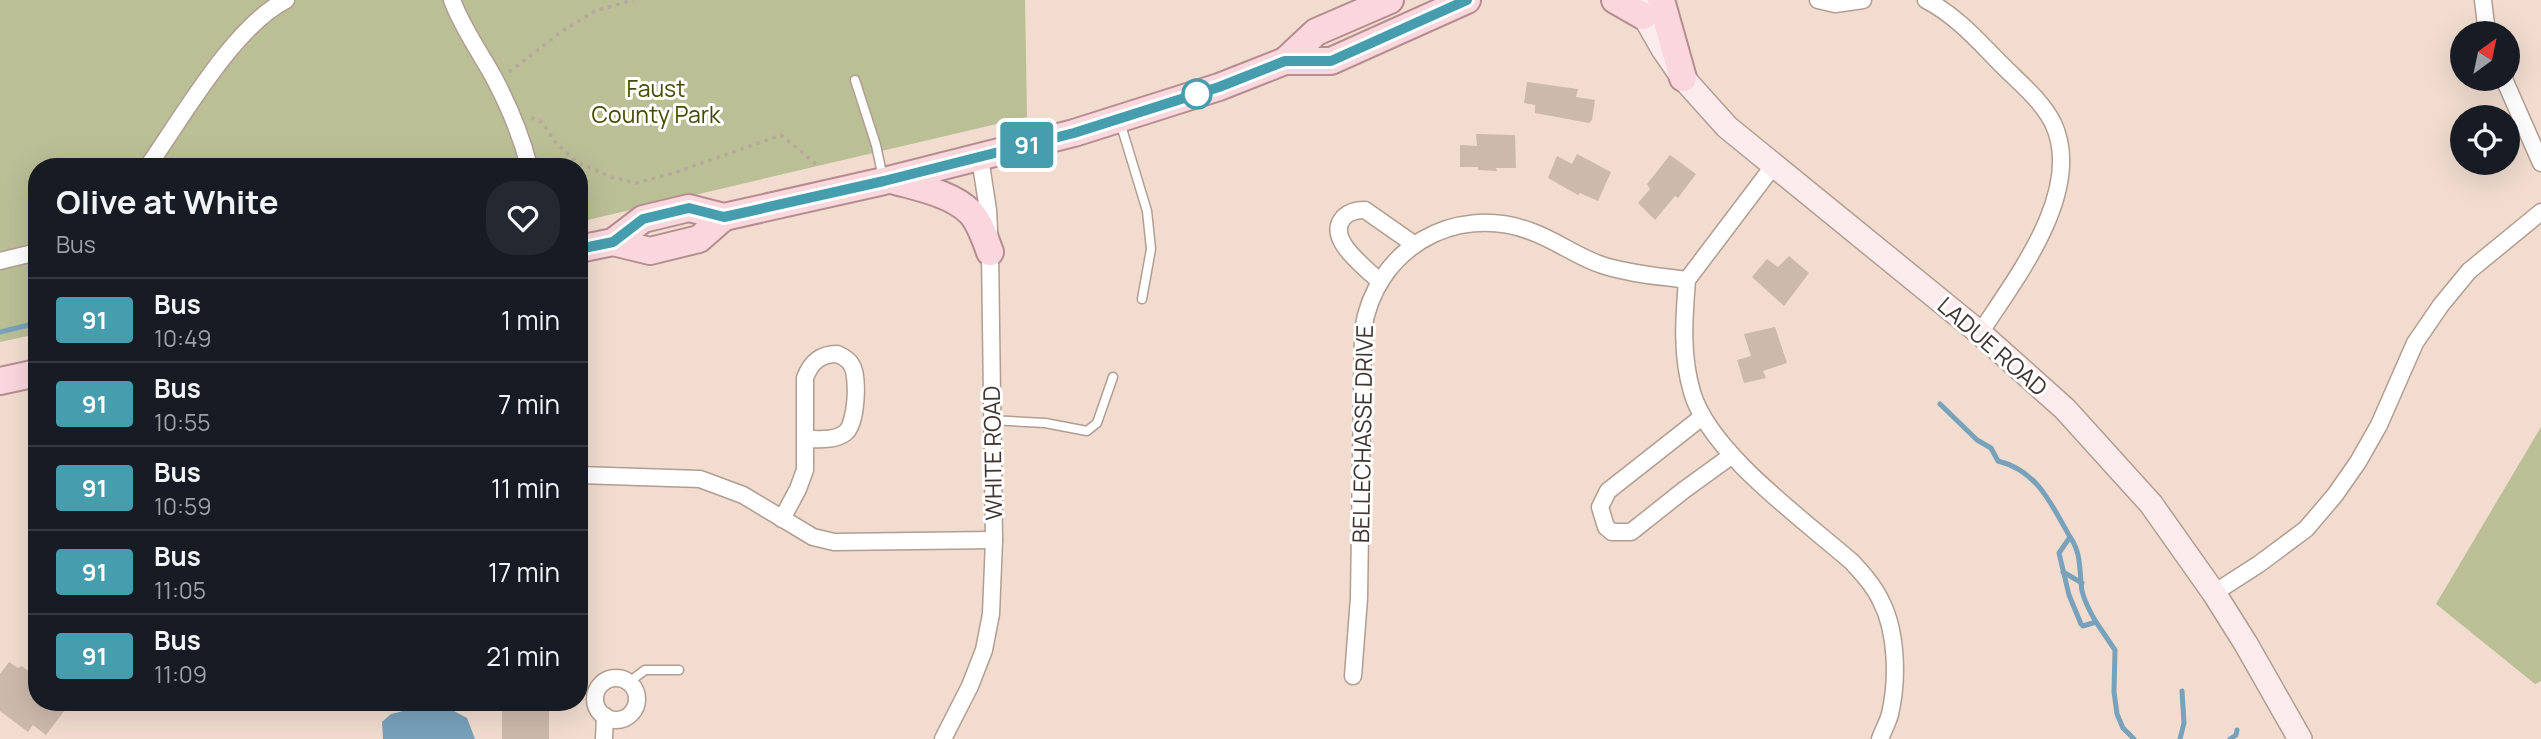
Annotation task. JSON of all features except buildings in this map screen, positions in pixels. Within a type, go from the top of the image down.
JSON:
[{"type":"main road","points":[[1285,61],[1316,32],[1390,0]]},
{"type":"main road","points":[[588,247],[613,242],[643,219],[689,208],[724,217],[887,180],[980,158],[1119,119],[1219,87],[1285,61],[1331,61],[1467,0]]},
{"type":"main road","points":[[1615,0],[1647,5],[1683,78]]},
{"type":"main road","name":"LADUE ROAD","points":[[1683,78],[1727,127],[1980,333],[2065,409],[2151,504],[2214,593],[2300,739]]},
{"type":"main road","points":[[887,180],[943,195],[968,210],[982,230],[990,252]]},
{"type":"main road","points":[[0,381],[28,375]]},
{"type":"street","points":[[154,158],[216,68],[244,34],[286,0]]},
{"type":"street","points":[[452,0],[458,16],[494,79],[523,142],[527,158]]},
{"type":"street","points":[[1818,0],[1835,4],[1863,0]]},
{"type":"street","points":[[1926,0],[1958,21],[2035,98],[2052,121],[2059,140],[2058,185],[2044,229],[1980,333]]},
{"type":"street","points":[[2483,0],[2486,21]]},
{"type":"street","points":[[2509,91],[2541,163]]},
{"type":"street","name":"WHITE ROAD","points":[[943,739],[970,686],[984,650],[992,614],[994,540],[990,252],[988,210],[980,158]]},
{"type":"street","points":[[1774,165],[1687,280],[1684,304],[1685,363],[1692,393],[1702,418],[1731,456],[1852,562],[1870,581],[1882,603],[1890,625],[1893,683],[1890,715],[1880,739]]},
{"type":"street","points":[[1379,281],[1342,244],[1338,229],[1344,217],[1350,212],[1365,210],[1415,245]]},
{"type":"street","points":[[2214,593],[2306,529],[2335,495],[2358,461],[2379,425],[2415,343],[2441,305],[2469,271],[2541,212]]},
{"type":"street","name":"BELLECHASSE DRIVE","points":[[1353,676],[1359,598],[1363,330],[1367,307],[1379,281],[1415,245],[1451,227],[1480,222],[1506,224],[1530,230],[1577,256],[1604,266],[1687,280]]},
{"type":"street","points":[[0,261],[28,254]]},
{"type":"street","points":[[782,519],[805,470],[805,378],[808,368],[822,356],[838,354],[853,367],[854,419],[842,435],[807,439]]},
{"type":"street","points":[[1702,418],[1608,491],[1600,507],[1606,527],[1612,533],[1631,532],[1731,456]]},
{"type":"street","points":[[588,475],[676,476],[700,479],[743,495],[813,537],[834,542],[994,540]]},
{"type":"street","points":[[613,678],[629,682],[636,691],[634,710],[618,720],[605,716],[595,698],[601,685],[613,678]]},
{"type":"street","points":[[604,739],[605,716]]},
{"type":"lane","points":[[855,80],[887,180]]},
{"type":"lane","points":[[1119,119],[1147,211],[1151,249],[1142,299]]},
{"type":"lane","points":[[991,420],[1045,423],[1087,431],[1097,423],[1112,377]]},
{"type":"lane","points":[[629,682],[645,670],[679,670]]},
{"type":"path","points":[[494,79],[510,71],[561,32],[595,11],[632,0]]},
{"type":"path","points":[[522,120],[532,118],[542,122],[555,142],[573,158]]},
{"type":"path","points":[[588,167],[611,177],[636,183],[751,148],[781,135],[816,164]]},
{"type":"green space","name":"Faust County Park","points":[[0,0],[1025,0],[1027,117],[588,220],[588,158],[28,158],[28,336],[0,342]]},
{"type":"green space","points":[[2541,427],[2541,681],[2535,684],[2436,604]]},
{"type":"water","points":[[403,711],[454,711],[467,718],[475,739],[383,739],[382,722],[391,714]]},
{"type":"waterway","points":[[0,332],[28,325]]},
{"type":"waterway","points":[[1940,404],[1977,440],[1991,448],[1998,461],[2023,472],[2042,490],[2070,537],[2059,553],[2069,595],[2081,624],[2083,626],[2096,622],[2115,650],[2114,692],[2117,714],[2123,728],[2134,739]]},
{"type":"waterway","points":[[2070,537],[2078,556],[2083,595],[2096,622]]},
{"type":"waterway","points":[[2063,572],[2082,583]]},
{"type":"waterway","points":[[2180,739],[2184,723],[2182,691]]},
{"type":"waterway","points":[[2230,739],[2236,735],[2237,730]]},
{"type":"bus line","name":"91","points":[[588,247],[613,242],[643,219],[689,208],[724,217],[884,181],[1074,133],[1219,87],[1285,61],[1331,61],[1467,0]]}]
